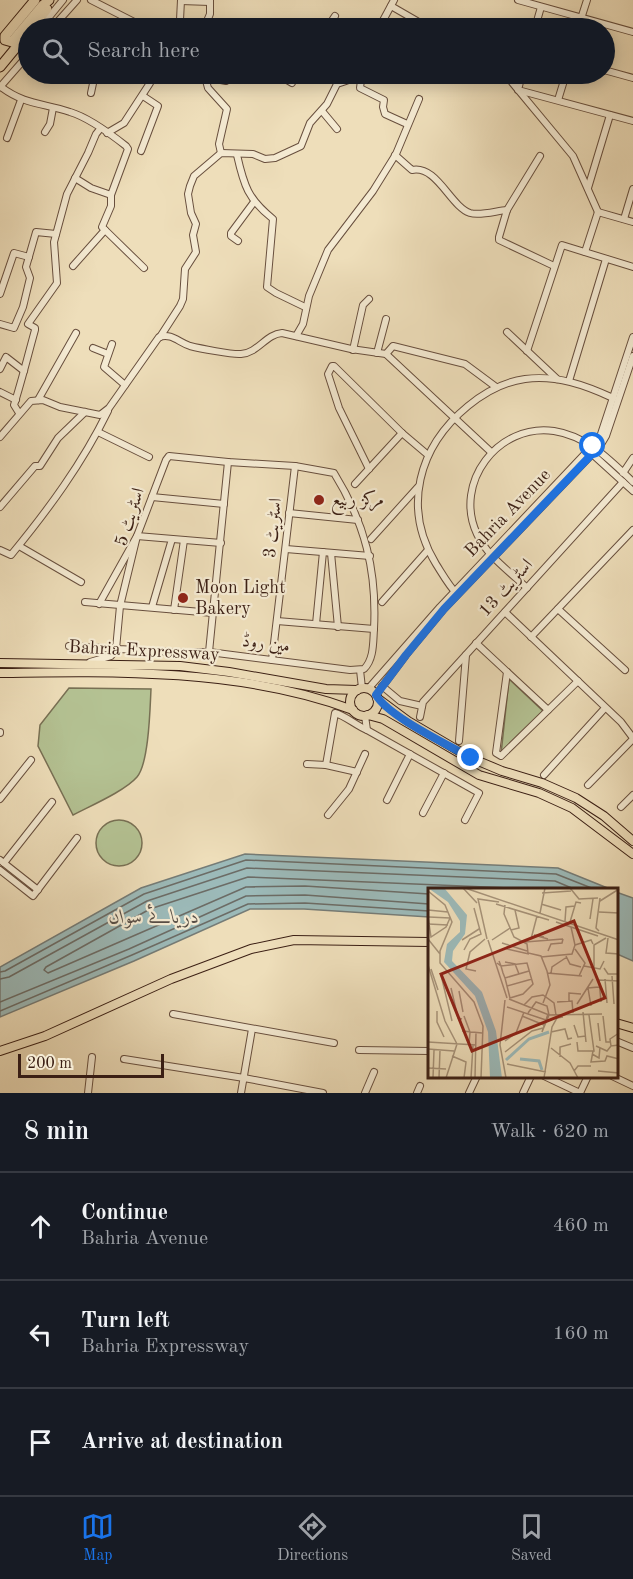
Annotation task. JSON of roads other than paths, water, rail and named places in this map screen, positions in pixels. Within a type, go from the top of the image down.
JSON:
[{"type":"highway","points":[[0,31],[29,0]]},
{"type":"highway","points":[[20,18],[35,0]]},
{"type":"highway","points":[[32,18],[49,0]]},
{"type":"highway","points":[[40,18],[54,0]]},
{"type":"highway","points":[[18,20],[5,36],[5,40],[12,42],[18,35]]},
{"type":"highway","points":[[0,67],[18,45]]},
{"type":"main road","name":"Bahria Expressway","points":[[0,663],[206,668],[326,689],[362,689]]},
{"type":"main road","name":"Bahria Expressway","points":[[0,672],[205,677],[276,689],[324,700],[353,710]]},
{"type":"main road","points":[[633,841],[604,816],[576,798],[542,783],[471,758],[408,721],[362,689],[353,693],[350,701],[353,710],[358,715],[366,715],[393,725],[479,775],[539,793],[572,808],[633,854]]},
{"type":"main road","points":[[366,715],[376,708],[376,697]]},
{"type":"main road","points":[[0,1051],[45,1036],[171,979],[251,949],[294,939],[428,942]]},
{"type":"main road","points":[[618,1024],[633,1028]]},
{"type":"street","points":[[48,18],[63,0]]},
{"type":"street","points":[[61,18],[77,0]]},
{"type":"street","points":[[91,0],[126,18]]},
{"type":"street","points":[[180,18],[181,0],[210,1],[208,18]]},
{"type":"street","points":[[518,0],[581,18],[586,0]]},
{"type":"street","points":[[385,18],[393,3],[413,18]]},
{"type":"street","points":[[537,18],[540,7]]},
{"type":"street","points":[[615,27],[633,32]]},
{"type":"street","points":[[18,66],[0,87],[21,100],[72,112],[128,149],[111,195],[111,206],[102,224],[105,230],[144,268]]},
{"type":"street","points":[[615,73],[633,78]]},
{"type":"street","points":[[91,93],[93,84]]},
{"type":"street","points":[[19,413],[14,407],[35,330],[28,324],[57,283],[54,242],[67,194],[93,139],[103,131],[124,123],[149,84]]},
{"type":"street","points":[[206,84],[227,109],[219,144],[221,153]]},
{"type":"street","points":[[0,550],[11,555],[73,474],[98,432],[109,408],[180,306],[183,299],[185,268],[196,252],[193,236],[196,224],[191,213],[188,194],[194,176],[221,153],[253,154],[265,159],[275,158],[294,150],[304,142],[306,130],[322,111],[337,84]]},
{"type":"street","points":[[360,84],[360,88],[384,100],[382,107],[385,114],[407,124]]},
{"type":"street","points":[[513,84],[573,156],[588,188],[598,212],[585,252]]},
{"type":"street","points":[[518,90],[520,84]]},
{"type":"street","points":[[558,100],[563,84]]},
{"type":"street","points":[[518,90],[633,121]]},
{"type":"street","points":[[141,151],[158,106],[143,96]]},
{"type":"street","points":[[296,336],[303,324],[305,307],[328,250],[373,191],[396,155],[419,99]]},
{"type":"street","points":[[8,138],[21,100]]},
{"type":"street","points":[[45,132],[50,124],[53,108]]},
{"type":"street","points":[[322,111],[337,129]]},
{"type":"street","points":[[588,188],[610,114]]},
{"type":"street","points":[[237,155],[242,181],[254,202],[273,219],[267,287],[305,307]]},
{"type":"street","points":[[396,155],[412,170],[419,168],[431,175],[467,212],[477,214],[507,210]]},
{"type":"street","points":[[540,156],[507,210],[499,240],[554,266]]},
{"type":"street","points":[[75,178],[91,188],[111,195]]},
{"type":"street","points":[[624,219],[633,189]]},
{"type":"street","points":[[238,241],[231,234],[254,202]]},
{"type":"street","points":[[598,212],[633,222]]},
{"type":"street","points":[[73,267],[105,230]]},
{"type":"street","points":[[1,327],[14,328],[23,307],[30,278],[26,270],[28,257],[36,232],[56,234]]},
{"type":"street","points":[[527,351],[562,245],[633,267]]},
{"type":"street","points":[[0,294],[14,253],[28,257]]},
{"type":"street","points":[[569,381],[606,259]]},
{"type":"street","points":[[353,350],[363,305],[369,299]]},
{"type":"street","points":[[377,353],[386,319]]},
{"type":"street","points":[[507,332],[558,380]]},
{"type":"street","points":[[38,400],[76,333]]},
{"type":"street","points":[[159,337],[172,336],[188,345],[244,354],[275,334],[282,333],[353,350],[386,354],[491,452]]},
{"type":"street","name":"Bahria Avenue","points":[[593,450],[601,434],[633,337]]},
{"type":"street","points":[[112,344],[104,363],[105,370],[125,385]]},
{"type":"street","points":[[386,354],[393,346],[465,364],[496,387]]},
{"type":"street","points":[[93,348],[108,354]]},
{"type":"street","points":[[0,369],[3,355],[24,371]]},
{"type":"street","name":"Bahria Avenue","points":[[362,689],[606,436],[633,356]]},
{"type":"street","points":[[369,469],[339,408],[328,374],[329,369],[334,366],[402,433],[428,455]]},
{"type":"street","points":[[456,593],[428,550],[418,515],[419,486],[428,455],[441,433],[454,417],[478,398],[496,387],[526,379],[569,381],[613,398]]},
{"type":"street","points":[[0,392],[16,400]]},
{"type":"street","points":[[0,437],[31,400],[100,415],[109,408]]},
{"type":"street","points":[[0,507],[35,466],[40,466],[58,438],[85,412]]},
{"type":"street","points":[[527,588],[492,555],[476,532],[471,518],[470,504],[476,476],[491,452],[513,437],[539,431],[565,434],[585,444],[633,482]]},
{"type":"street","points":[[98,432],[149,457]]},
{"type":"street","points":[[355,484],[402,433]]},
{"type":"street","points":[[593,450],[633,492]]},
{"type":"street","name":"اسٹریٹ 5","points":[[116,649],[120,606],[137,536],[169,456],[228,462]]},
{"type":"street","points":[[623,473],[633,458]]},
{"type":"street","points":[[209,652],[228,462],[295,466],[334,473],[358,520],[370,556],[375,592],[373,649],[369,664],[360,670],[362,689]]},
{"type":"street","name":"اسٹریٹ 3","points":[[272,660],[295,466]]},
{"type":"street","name":"اسٹریٹ 13","points":[[420,717],[423,702],[623,482]]},
{"type":"street","points":[[371,539],[419,486]]},
{"type":"street","points":[[152,497],[224,504]]},
{"type":"street","points":[[289,513],[358,520]]},
{"type":"street","points":[[531,638],[633,530]]},
{"type":"street","points":[[99,604],[137,536],[220,543]]},
{"type":"street","points":[[152,607],[172,539]]},
{"type":"street","points":[[174,610],[184,540]]},
{"type":"street","points":[[19,546],[81,582]]},
{"type":"street","points":[[286,549],[370,556]]},
{"type":"street","points":[[382,602],[428,550]]},
{"type":"street","points":[[316,624],[327,552]]},
{"type":"street","points":[[327,552],[338,627]]},
{"type":"street","name":"Bahria Avenue","points":[[376,697],[382,686],[456,593]]},
{"type":"street","points":[[85,602],[213,613]]},
{"type":"street","points":[[558,609],[625,670]]},
{"type":"street","points":[[505,612],[621,722],[633,738],[588,785]]},
{"type":"street","points":[[277,621],[374,629]]},
{"type":"street","points":[[476,643],[549,710]]},
{"type":"street","name":"مین روڈ","points":[[69,646],[209,652],[360,670]]},
{"type":"street","points":[[82,664],[111,656],[116,649]]},
{"type":"street","points":[[459,741],[466,654]]},
{"type":"street","points":[[507,672],[496,753],[499,756],[503,756],[578,681]]},
{"type":"street","points":[[382,686],[400,701],[422,706]]},
{"type":"street","points":[[544,775],[606,708]]},
{"type":"street","points":[[326,765],[335,713],[342,714],[349,721],[479,793],[465,820]]},
{"type":"street","points":[[366,715],[367,730]]},
{"type":"street","points":[[328,814],[349,789],[365,754]]},
{"type":"street","points":[[387,800],[410,754]]},
{"type":"street","points":[[0,800],[31,760]]},
{"type":"street","points":[[307,764],[326,765],[357,772]]},
{"type":"street","points":[[423,813],[444,773]]},
{"type":"street","points":[[621,807],[633,795]]},
{"type":"street","points":[[38,890],[2,861],[52,802]]},
{"type":"street","points":[[0,870],[33,896],[77,838]]},
{"type":"street","points":[[173,1014],[334,1043]]},
{"type":"street","points":[[241,1093],[252,1029]]},
{"type":"street","points":[[618,1042],[633,1048]]},
{"type":"street","points":[[358,1050],[428,1051]]},
{"type":"street","points":[[88,1093],[92,1057]]},
{"type":"street","points":[[124,1059],[323,1093]]},
{"type":"street","points":[[364,1093],[374,1072]]},
{"type":"street","points":[[469,1093],[476,1078]]},
{"type":"street","points":[[524,1093],[531,1078]]},
{"type":"street","points":[[546,1078],[580,1093],[588,1078]]},
{"type":"street","points":[[614,1078],[633,1086]]},
{"type":"street","points":[[417,1093],[420,1086]]},
{"type":"water","name":"دریائے سواں","points":[[245,854],[558,868],[608,888],[428,888],[428,917],[304,909],[250,909],[0,1017],[0,967],[141,888]]},
{"type":"water","points":[[618,893],[633,898],[633,961],[618,954]]},
{"type":"place","name":"مرکز ربیع","points":[[319,500]]},
{"type":"place","name":"Moon Light Bakery","points":[[183,598]]}]
